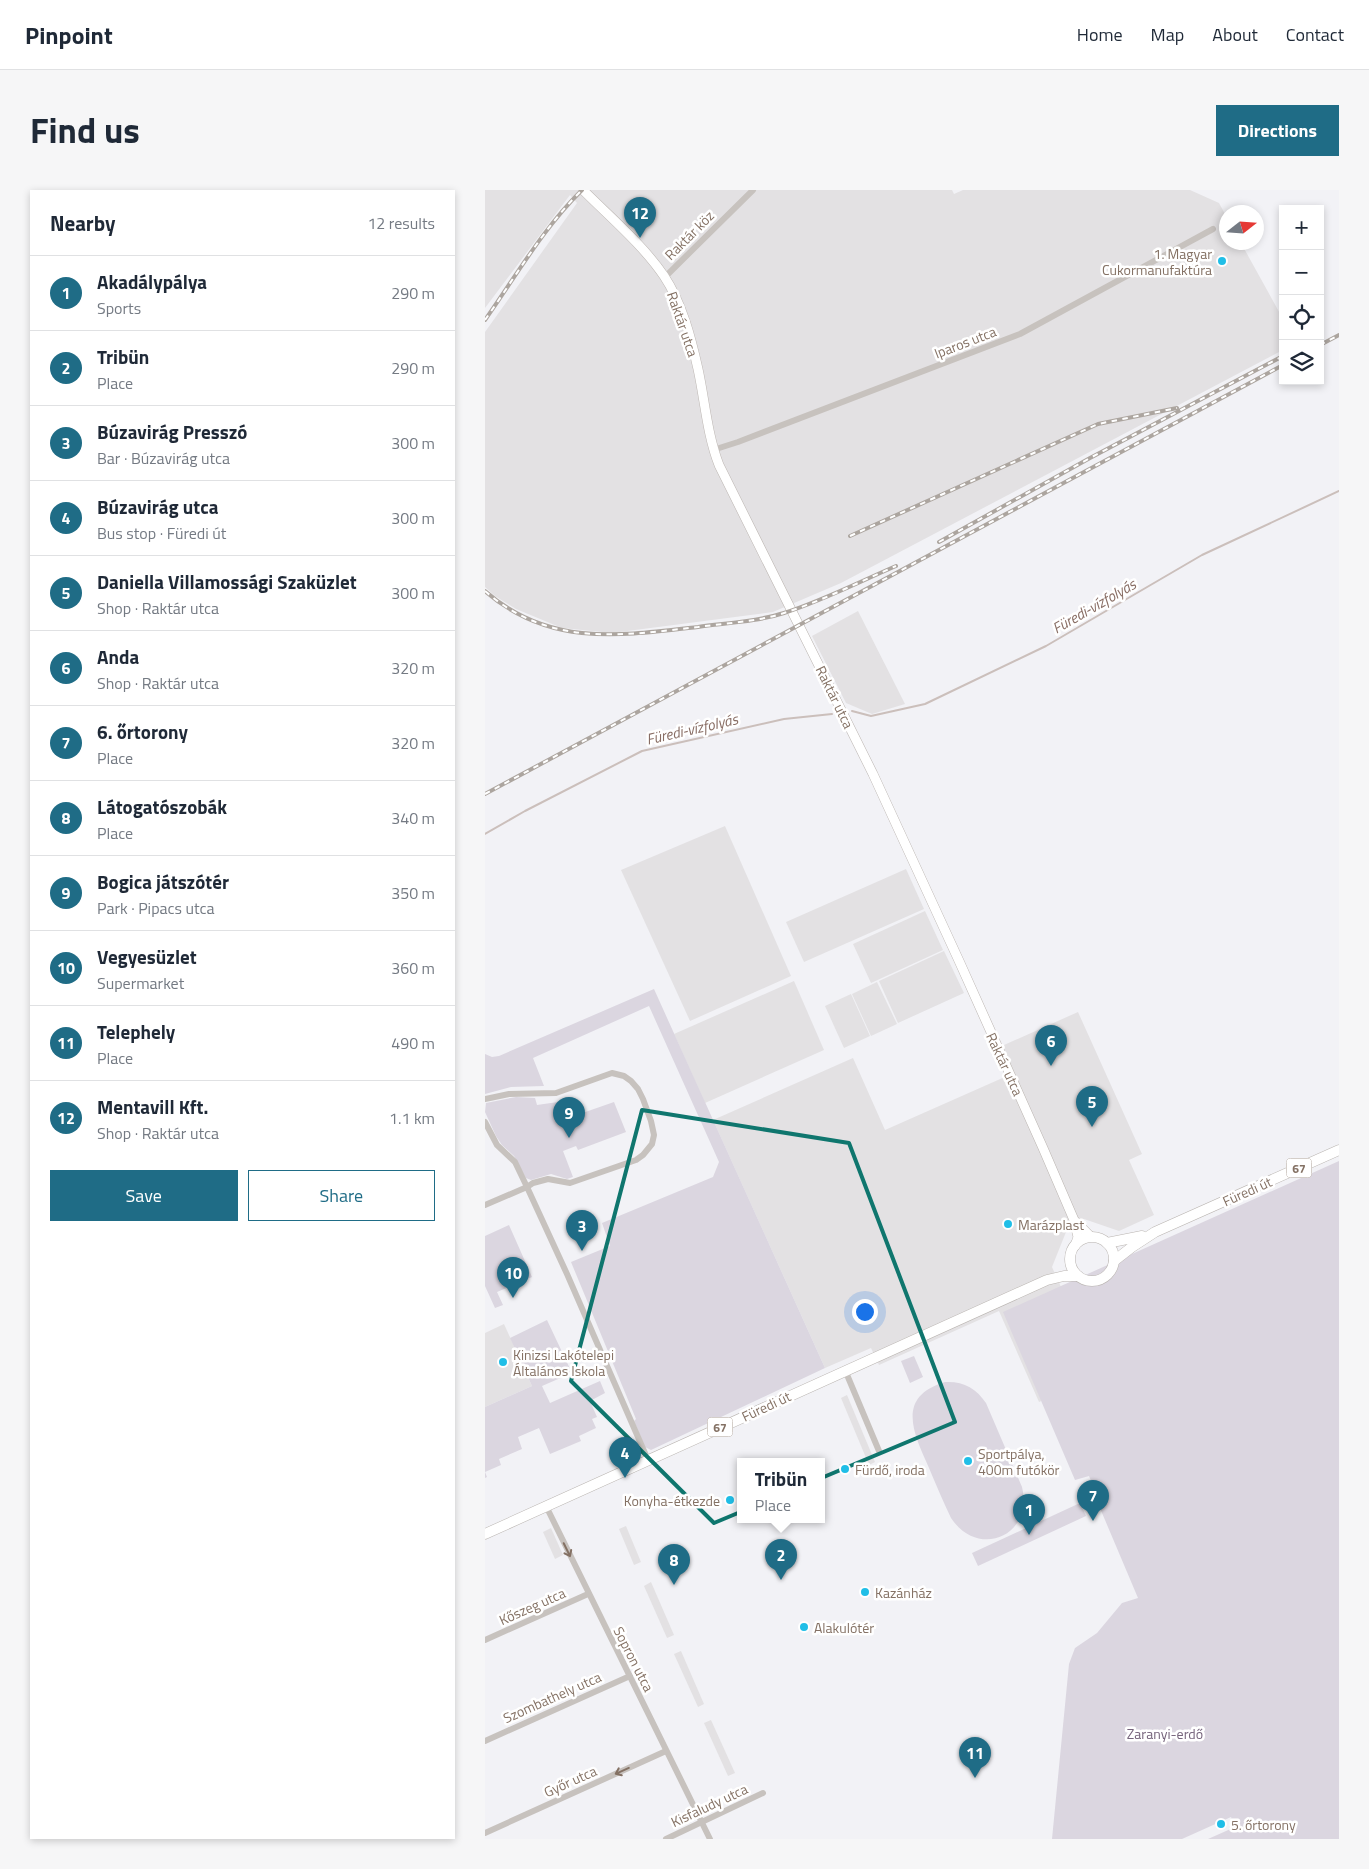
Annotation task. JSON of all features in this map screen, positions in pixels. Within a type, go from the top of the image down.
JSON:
[{"type":"main road","name":"Füredi út","points":[[1091,1237],[1101,1239],[1107,1243],[1132,1239],[1155,1232],[1339,1150]]},
{"type":"main road","name":"Füredi út","points":[[1047,1280],[1064,1276],[1078,1276],[1088,1281],[1097,1280],[1109,1273],[1114,1261],[1155,1232]]},
{"type":"main road","points":[[1075,1246],[1084,1239],[1091,1237]]},
{"type":"main road","points":[[1107,1243],[1113,1251],[1114,1261]]},
{"type":"main road","name":"Füredi út","points":[[485,1534],[1047,1280],[1065,1268],[1075,1246]]},
{"type":"main road","points":[[1070,1260],[1078,1276]]},
{"type":"street","name":"Raktár utca","points":[[583,190],[652,260],[665,276],[675,295],[685,321],[698,368],[713,450],[873,774],[1074,1220],[1077,1237],[1075,1246]]},
{"type":"street","name":"Raktár köz","points":[[665,276],[753,190]]},
{"type":"street","name":"Iparos utca","points":[[713,450],[747,439],[1020,334],[1213,229]]},
{"type":"street","points":[[485,1099],[509,1094],[556,1093],[612,1073],[624,1076],[638,1088],[651,1121],[654,1135],[652,1144],[643,1156],[636,1160],[570,1183],[548,1179],[533,1183],[485,1205]]},
{"type":"street","points":[[485,1122],[497,1145],[515,1162],[567,1274],[648,1460]]},
{"type":"street","name":"Raktár utca","points":[[1074,1220],[1091,1237]]},
{"type":"street","points":[[845,1370],[879,1451]]},
{"type":"street","name":"Sopron utca","points":[[546,1506],[710,1839]]},
{"type":"street","name":"Kőszeg utca","points":[[485,1640],[588,1594]]},
{"type":"street","name":"Szombathely utca","points":[[485,1741],[630,1676]]},
{"type":"street","name":"Győr utca","points":[[485,1833],[666,1751]]},
{"type":"street","name":"Kisfaludy utca","points":[[666,1839],[763,1793]]},
{"type":"highlighted area","points":[[642,1110],[849,1143],[955,1422],[714,1523],[571,1381]]},
{"type":"shaded area","points":[[485,190],[952,190],[954,194],[963,190],[1190,190],[1219,203],[1219,250],[1245,250],[1279,312],[1279,352],[841,583],[773,612],[612,633],[562,628],[516,609],[495,596],[485,587],[485,332],[577,203],[570,195],[485,308]]},
{"type":"shaded area","points":[[858,611],[905,704],[872,714],[846,703],[812,636]]},
{"type":"shaded area","points":[[725,826],[791,976],[690,1021],[621,870]]},
{"type":"shaded area","points":[[906,869],[924,909],[804,962],[786,922]]},
{"type":"shaded area","points":[[925,911],[943,950],[871,983],[853,944]]},
{"type":"shaded area","points":[[944,951],[964,993],[898,1023],[879,981]]},
{"type":"shaded area","points":[[794,981],[824,1050],[705,1103],[674,1034]]},
{"type":"shaded area","points":[[877,982],[897,1024],[871,1036],[852,994]]},
{"type":"shaded area","points":[[851,994],[870,1036],[844,1048],[825,1006]]},
{"type":"shaded area","points":[[1078,1012],[1142,1154],[1129,1160],[1154,1215],[1119,1231],[1084,1219],[1068,1227],[1052,1267],[1061,1287],[1062,1392],[1039,1402],[999,1311],[879,1365],[871,1348],[825,1368],[713,1120],[853,1058],[885,1130],[1007,1076],[995,1049]]},
{"type":"shaded area","name":"Kinizsi Lakótelepi Általános Iskola","points":[[504,1324],[532,1386],[485,1407],[485,1333]]},
{"type":"shaded area","points":[[847,1395],[875,1462],[869,1465],[841,1398]]},
{"type":"shaded area","points":[[626,1526],[641,1562],[634,1565],[619,1529]]},
{"type":"shaded area","points":[[551,1528],[563,1555],[555,1559],[543,1532]]},
{"type":"shaded area","points":[[651,1582],[674,1635],[667,1638],[644,1586]]},
{"type":"shaded area","points":[[681,1651],[704,1704],[698,1707],[674,1654]]},
{"type":"shaded area","points":[[711,1720],[735,1773],[728,1776],[704,1723]]},
{"type":"green space","points":[[654,989],[825,1368],[651,1450],[645,1447],[634,1421],[636,1419],[571,1262],[610,1246],[602,1223],[713,1177],[719,1162],[649,1006],[533,1058],[544,1086],[511,1087],[485,1094],[485,1054],[492,1057],[499,1056]]},
{"type":"green space","points":[[516,1097],[535,1098],[537,1105],[565,1101],[571,1117],[614,1102],[626,1132],[578,1150],[576,1146],[563,1151],[573,1177],[567,1179],[551,1174],[531,1180],[526,1178],[514,1156],[502,1145],[485,1112],[486,1103]]},
{"type":"green space","name":"Zaranyi-erdő","points":[[1339,1161],[1339,1839],[1208,1839],[1235,1827],[1231,1817],[1182,1839],[1052,1839],[1069,1664],[1075,1648],[1097,1633],[1122,1603],[1138,1598],[1094,1494],[1096,1493],[1089,1476],[1075,1480],[1003,1312]]},
{"type":"green space","points":[[509,1225],[532,1277],[497,1292],[503,1305],[495,1308],[485,1286],[485,1236]]},
{"type":"green space","points":[[547,1320],[572,1373],[542,1386],[550,1403],[600,1381],[605,1393],[590,1401],[597,1417],[592,1419],[596,1428],[579,1436],[581,1441],[550,1454],[539,1428],[518,1437],[522,1449],[499,1459],[501,1465],[485,1472],[485,1407],[532,1386],[510,1338]]},
{"type":"green space","points":[[914,1356],[923,1377],[910,1383],[901,1361]]},
{"type":"green space","name":"Sportpálya, 400m futókör","points":[[945,1382],[969,1386],[986,1403],[1022,1487],[1024,1504],[1020,1518],[1012,1529],[1001,1536],[989,1539],[976,1538],[963,1531],[951,1518],[918,1442],[914,1430],[914,1407],[919,1397],[929,1389]]},
{"type":"green space","points":[[1080,1503],[1086,1516],[978,1566],[972,1553]]},
{"type":"waterway","name":"Füredi-vízfolyás","points":[[852,711],[871,716],[925,704],[1046,646],[1202,555],[1339,491]]},
{"type":"waterway","name":"Füredi-vízfolyás","points":[[485,834],[525,811],[642,751],[784,719],[832,714]]},
{"type":"railway","points":[[485,320],[531,252],[568,204],[582,190]]},
{"type":"railway","points":[[1324,343],[1339,335]]},
{"type":"railway","points":[[939,542],[1090,458],[1279,358]]},
{"type":"railway","points":[[485,794],[1279,367]]},
{"type":"railway","points":[[850,536],[1098,424],[1177,408]]},
{"type":"railway","points":[[485,591],[509,609],[534,622],[586,633],[641,633],[741,622],[773,616],[812,603],[896,566]]},
{"type":"place","name":"Mentavill Kft.","points":[[640,238]]},
{"type":"place","name":"1. Magyar Cukormanufaktúra","points":[[1222,261]]},
{"type":"place","name":"Anda","points":[[1051,1066]]},
{"type":"place","name":"Daniella Villamossági Szaküzlet","points":[[1092,1127]]},
{"type":"place","name":"Bogica játszótér","points":[[569,1138]]},
{"type":"place","name":"Marázplast","points":[[1008,1224]]},
{"type":"place","name":"Búzavirág Presszó","points":[[582,1251]]},
{"type":"place","name":"Vegyesüzlet","points":[[513,1298]]},
{"type":"place","name":"Kinizsi Lakótelepi Általános Iskola","points":[[503,1362]]},
{"type":"place","name":"Sportpálya, 400m futókör","points":[[968,1461]]},
{"type":"place","name":"Fürdő, iroda","points":[[845,1469]]},
{"type":"place","name":"Búzavirág utca","points":[[625,1478]]},
{"type":"place","name":"Konyha-étkezde","points":[[730,1500]]},
{"type":"place","name":"6. őrtorony","points":[[1093,1521]]},
{"type":"place","name":"Akadálypálya","points":[[1029,1535]]},
{"type":"place","name":"Tribün","points":[[781,1580]]},
{"type":"place","name":"Látogatószobák","points":[[674,1585]]},
{"type":"place","name":"Kazánház","points":[[865,1592]]},
{"type":"place","name":"Alakulótér","points":[[804,1627]]},
{"type":"place","name":"Telephely","points":[[975,1778]]},
{"type":"place","name":"5. őrtorony","points":[[1221,1824]]}]
